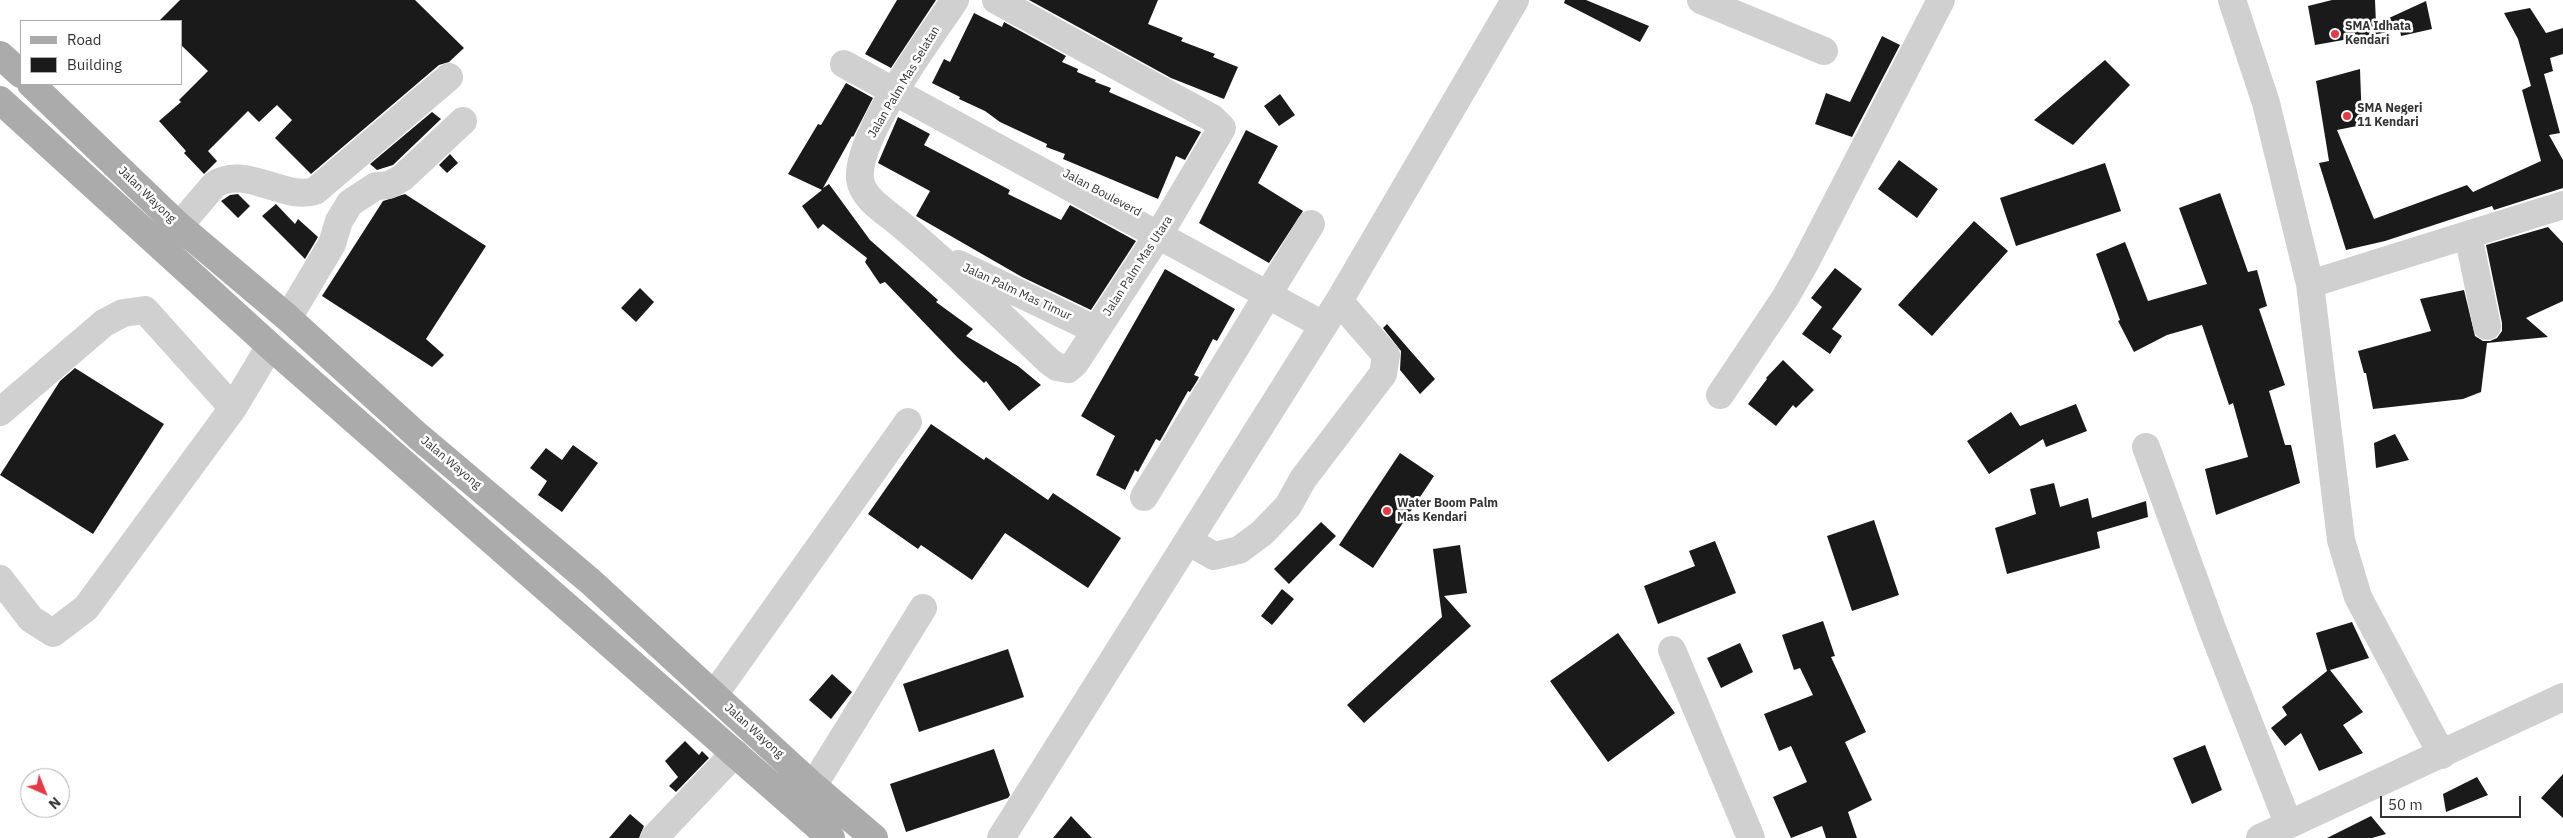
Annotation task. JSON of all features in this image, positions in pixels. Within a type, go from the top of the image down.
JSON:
[{"type":"main road","points":[[0,55],[20,73]]},
{"type":"main road","name":"Jalan Wayong","points":[[32,85],[179,226],[288,318],[418,436],[591,582],[813,786],[874,838]]},
{"type":"main road","points":[[0,100],[270,346],[831,838]]},
{"type":"street","name":"Jalan Palm Mas Selatan","points":[[861,167],[866,145],[898,88],[955,0]]},
{"type":"street","name":"Jalan Palm Mas Utara","points":[[861,167],[860,180],[868,197],[937,255],[1057,367],[1068,369],[1075,363],[1161,230],[1222,128],[1219,122],[996,0]]},
{"type":"street","points":[[1001,838],[1331,314],[1515,0]]},
{"type":"street","points":[[1701,0],[1824,51]]},
{"type":"street","points":[[1720,395],[1775,314],[1805,263],[1941,0]]},
{"type":"street","points":[[2232,0],[2266,103],[2310,284],[2341,540],[2358,597],[2442,755]]},
{"type":"street","name":"Jalan Bouleverd","points":[[844,64],[898,88],[1270,291],[1331,314]]},
{"type":"street","points":[[179,226],[214,184],[221,180],[259,182],[304,194],[315,191],[449,77]]},
{"type":"street","points":[[288,318],[332,244],[339,221],[350,203],[376,186],[389,184],[402,178],[463,121]]},
{"type":"street","points":[[2310,284],[2563,205]]},
{"type":"street","points":[[1144,497],[1311,224]]},
{"type":"street","points":[[2468,235],[2486,326]]},
{"type":"street","name":"Jalan Palm Mas Timur","points":[[937,255],[1096,330]]},
{"type":"street","points":[[0,412],[104,323],[123,312],[145,310],[232,408]]},
{"type":"street","points":[[1188,541],[1214,556],[1239,550],[1262,533],[1288,506],[1303,479],[1383,374],[1386,355],[1331,314]]},
{"type":"street","points":[[0,579],[31,619],[53,633],[86,608],[232,408],[270,346]]},
{"type":"street","points":[[714,695],[908,422]]},
{"type":"street","points":[[2146,447],[2213,631],[2275,832],[2563,697]]},
{"type":"street","points":[[813,786],[923,608]]},
{"type":"street","points":[[1672,650],[1751,838]]},
{"type":"street","points":[[654,838],[735,753]]},
{"type":"building","points":[[180,0],[415,0],[464,48],[449,62],[439,65],[311,174],[275,138],[292,120],[277,105],[259,122],[248,111],[208,151],[217,161],[204,174],[184,153],[186,151],[159,121],[181,102],[179,100],[208,71],[182,46],[182,20],[160,20]]},
{"type":"building","points":[[897,0],[936,0],[891,68],[865,54]]},
{"type":"building","points":[[1029,0],[1158,0],[1148,24],[1183,38],[1181,41],[1215,54],[1213,57],[1238,67],[1224,99],[1171,78]]},
{"type":"building","points":[[1565,0],[1586,0],[1649,26],[1640,42],[1564,3]]},
{"type":"building","points":[[2332,0],[2375,0],[2376,24],[2426,1],[2432,29],[2401,36],[2400,30],[2315,45],[2308,6]]},
{"type":"building","points":[[2530,8],[2546,33],[2563,28],[2563,54],[2550,58],[2553,71],[2544,74],[2560,133],[2549,135],[2563,160],[2563,188],[2494,210],[2492,206],[2385,241],[2346,250],[2319,163],[2329,161],[2316,81],[2360,69],[2362,125],[2337,130],[2374,219],[2467,185],[2473,192],[2541,161],[2522,90],[2531,86],[2518,39],[2504,13]]},
{"type":"building","points":[[974,13],[1002,27],[1004,22],[1066,56],[1062,62],[1078,69],[1077,72],[1096,80],[1095,82],[1111,88],[1109,92],[1201,132],[1185,160],[1176,156],[1158,199],[1063,159],[1065,154],[1046,147],[1047,144],[1000,122],[985,111],[959,99],[960,97],[932,83],[944,59],[950,62]]},
{"type":"building","points":[[1882,36],[1900,45],[1852,137],[1815,124],[1826,93],[1850,102]]},
{"type":"building","points":[[2105,60],[2130,85],[2073,145],[2034,120]]},
{"type":"building","points":[[846,83],[873,98],[823,188],[829,184],[870,240],[938,300],[936,302],[973,329],[966,336],[1018,366],[1041,385],[1009,411],[986,381],[984,383],[958,358],[885,282],[880,284],[865,262],[867,258],[823,224],[818,229],[802,206],[822,190],[788,174],[818,124],[821,125]]},
{"type":"building","points":[[1280,94],[1295,115],[1279,126],[1264,106]]},
{"type":"building","points":[[432,112],[441,119],[393,165],[377,170],[370,164]]},
{"type":"building","points":[[898,117],[930,134],[924,145],[1010,190],[1008,194],[1061,220],[1070,205],[1136,241],[1091,310],[1022,277],[916,216],[930,191],[878,163]]},
{"type":"building","points":[[1246,130],[1278,146],[1258,183],[1303,211],[1269,263],[1199,223]]},
{"type":"building","points":[[450,154],[458,163],[447,173],[439,165]]},
{"type":"building","points":[[1899,160],[1938,189],[1917,218],[1878,189]]},
{"type":"building","points":[[2105,163],[2121,211],[2016,246],[2000,198]]},
{"type":"building","points":[[2220,193],[2248,272],[2257,270],[2267,306],[2259,309],[2285,385],[2269,391],[2285,445],[2291,445],[2300,483],[2216,515],[2205,469],[2248,457],[2233,403],[2229,405],[2202,325],[2167,335],[2134,352],[2118,321],[2120,320],[2096,254],[2125,242],[2148,301],[2207,284],[2179,208]]},
{"type":"building","points":[[238,194],[250,206],[238,218],[221,201],[230,195]]},
{"type":"building","points":[[405,194],[486,246],[426,339],[444,355],[432,367],[322,296],[383,201]]},
{"type":"building","points":[[276,204],[295,224],[298,219],[318,237],[305,259],[262,216]]},
{"type":"building","points":[[1974,221],[2008,251],[1932,336],[1898,305]]},
{"type":"building","points":[[2548,227],[2563,243],[2563,301],[2526,318],[2548,337],[2487,343],[2481,392],[2463,399],[2373,409],[2366,373],[2364,373],[2358,351],[2431,331],[2420,299],[2464,290],[2475,336],[2483,341],[2497,338],[2502,331],[2502,323],[2486,245]]},
{"type":"building","points":[[1835,268],[1862,289],[1832,329],[1842,336],[1830,354],[1802,334],[1822,307],[1811,298]]},
{"type":"building","points":[[1165,269],[1235,309],[1217,341],[1213,339],[1194,375],[1199,377],[1197,381],[1190,392],[1188,391],[1160,441],[1156,439],[1138,472],[1135,470],[1125,490],[1096,475],[1115,436],[1081,416]]},
{"type":"building","points":[[640,288],[654,302],[636,322],[621,308]]},
{"type":"building","points":[[1387,324],[1435,379],[1420,394],[1400,370],[1401,351],[1383,328]]},
{"type":"building","points":[[1783,360],[1814,390],[1796,408],[1793,405],[1776,426],[1748,404],[1766,378]]},
{"type":"building","points":[[75,368],[164,424],[93,534],[0,475],[60,381]]},
{"type":"building","points":[[2076,404],[2087,431],[2046,447],[2043,439],[1989,474],[1967,441],[2011,412],[2020,426]]},
{"type":"building","points":[[931,424],[984,460],[986,457],[1048,500],[1053,493],[1121,538],[1088,588],[1005,533],[972,580],[921,545],[918,549],[868,514]]},
{"type":"building","points":[[2395,434],[2409,460],[2376,468],[2374,443]]},
{"type":"building","points":[[573,445],[598,463],[562,512],[538,495],[547,481],[530,468],[546,448],[562,460]]},
{"type":"building","name":"Water Boom Palm Mas Kendari","points":[[1400,453],[1434,476],[1373,568],[1339,545]]},
{"type":"building","points":[[2054,483],[2060,507],[2088,498],[2092,518],[2146,501],[2148,517],[2097,532],[2100,548],[2007,574],[1995,528],[2036,514],[2030,489]]},
{"type":"building","points":[[1874,520],[1899,595],[1852,611],[1827,536]]},
{"type":"building","points":[[1321,522],[1336,536],[1289,584],[1274,569]]},
{"type":"building","points":[[1715,541],[1736,593],[1658,624],[1644,586],[1695,566],[1689,551]]},
{"type":"building","points":[[1460,545],[1467,593],[1444,596],[1471,626],[1364,723],[1347,705],[1442,617],[1433,549]]},
{"type":"building","points":[[1282,589],[1294,599],[1272,625],[1261,616]]},
{"type":"building","points":[[1823,621],[1835,656],[1831,657],[1866,732],[1845,742],[1872,800],[1848,812],[1857,838],[1826,838],[1822,826],[1791,838],[1773,797],[1807,782],[1791,746],[1779,751],[1764,714],[1813,695],[1800,668],[1794,670],[1782,635]]},
{"type":"building","points":[[2352,622],[2369,658],[2330,670],[2363,712],[2343,725],[2363,753],[2319,771],[2301,733],[2285,746],[2271,728],[2287,715],[2282,707],[2327,671],[2316,633]]},
{"type":"building","points":[[1618,633],[1675,713],[1608,762],[1550,681]]},
{"type":"building","points":[[1740,643],[1753,672],[1721,688],[1707,658]]},
{"type":"building","points":[[1008,649],[1024,697],[919,732],[903,684]]},
{"type":"building","points":[[832,674],[852,692],[831,719],[809,700]]},
{"type":"building","points":[[685,741],[699,755],[702,751],[709,758],[676,792],[669,786],[678,777],[665,761]]},
{"type":"building","points":[[2205,745],[2222,790],[2192,804],[2173,758]]},
{"type":"building","points":[[994,749],[1010,795],[1008,798],[906,832],[890,784]]},
{"type":"building","points":[[2563,774],[2563,818],[2541,798]]},
{"type":"building","points":[[2477,777],[2488,795],[2446,812],[2443,794]]},
{"type":"building","points":[[630,814],[644,826],[639,838],[609,838]]},
{"type":"building","points":[[1071,816],[1092,838],[1053,838]]},
{"type":"building","points":[[2371,816],[2386,834],[2372,838],[2327,838]]},
{"type":"place","name":"SMA Idhata Kendari","points":[[2335,34]]},
{"type":"place","name":"SMA Negeri 11 Kendari","points":[[2347,116]]},
{"type":"place","name":"Water Boom Palm Mas Kendari","points":[[1387,511]]}]
